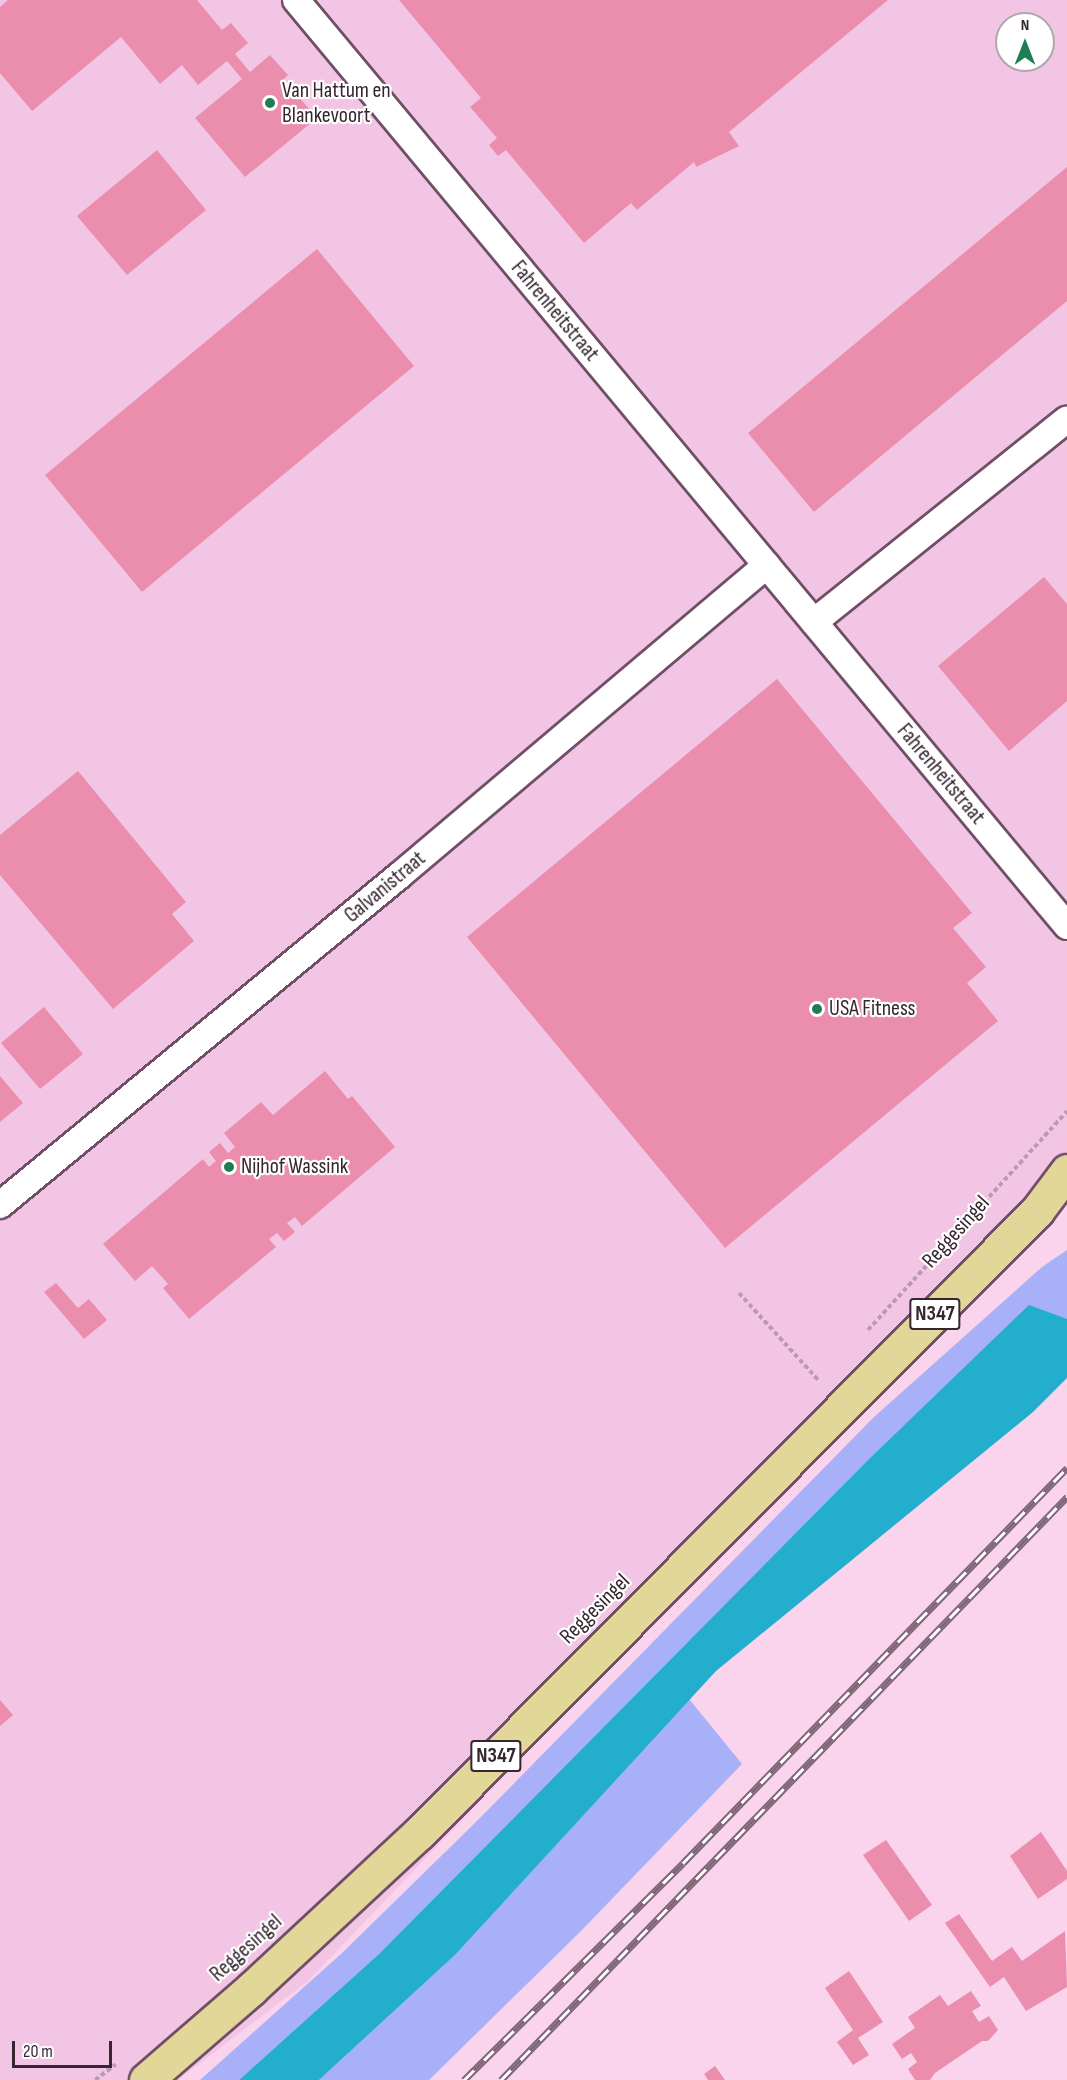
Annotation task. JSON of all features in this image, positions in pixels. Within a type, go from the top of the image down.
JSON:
[{"type":"main road","name":"Reggesingel","points":[[146,2080],[251,1989],[419,1833],[1037,1211],[1067,1171]]},
{"type":"main road","name":"Reggesingel","points":[[1037,1211],[1067,1197]]},
{"type":"street","name":"Fahrenheitstraat","points":[[296,0],[1067,926]]},
{"type":"street","points":[[814,622],[1067,418]]},
{"type":"street","name":"Galvanistraat","points":[[0,1205],[400,875],[767,565]]},
{"type":"path","name":"Reggesingel","points":[[866,1332],[1067,1111]]},
{"type":"path","points":[[739,1293],[820,1383]]},
{"type":"path","points":[[812,1391],[828,1374]]},
{"type":"path","points":[[95,2080],[120,2061]]},
{"type":"shaded area","points":[[0,0],[1067,0],[1067,1188],[308,1981],[178,2080],[0,2080]]},
{"type":"shaded area","points":[[1067,1250],[1067,1320],[864,1464],[379,1954],[239,2080],[200,2080],[341,1954],[478,1820],[874,1417],[1042,1267]]},
{"type":"shaded area","points":[[1029,1305],[1067,1319],[1067,1378],[1033,1412],[716,1671],[455,1955],[319,2080],[239,2080],[379,1954],[864,1464]]},
{"type":"shaded area","points":[[689,1699],[742,1764],[580,1932],[429,2080],[319,2080],[455,1955]]},
{"type":"building","points":[[8,0],[197,0],[222,30],[231,23],[248,43],[235,54],[250,72],[270,55],[288,75],[280,83],[287,91],[291,88],[317,118],[245,177],[195,118],[242,79],[227,61],[198,85],[182,65],[160,84],[121,37],[32,111],[0,73],[0,7]]},
{"type":"building","points":[[399,0],[888,0],[729,132],[739,146],[696,167],[694,162],[637,210],[631,203],[584,243],[506,150],[498,156],[489,145],[497,138],[470,107],[481,98]]},
{"type":"building","points":[[157,150],[206,210],[127,275],[77,216]]},
{"type":"building","points":[[1067,167],[1067,301],[814,512],[748,433]]},
{"type":"building","points":[[317,249],[414,366],[142,592],[45,475]]},
{"type":"building","points":[[1044,577],[1067,604],[1067,701],[1009,751],[938,666]]},
{"type":"building","points":[[777,679],[972,913],[953,928],[986,967],[967,983],[998,1021],[725,1248],[467,937]]},
{"type":"building","points":[[78,771],[186,902],[172,914],[194,941],[113,1009],[0,875],[0,835]]},
{"type":"building","points":[[44,1007],[83,1054],[40,1089],[1,1043]]},
{"type":"building","points":[[325,1071],[348,1099],[352,1096],[395,1147],[302,1226],[295,1217],[287,1223],[295,1232],[284,1241],[277,1233],[269,1239],[276,1247],[189,1319],[163,1288],[168,1284],[152,1266],[135,1281],[103,1244],[203,1159],[209,1167],[216,1161],[209,1152],[220,1143],[228,1153],[235,1147],[224,1133],[261,1102],[273,1115]]},
{"type":"building","points":[[0,1076],[23,1103],[0,1122]]},
{"type":"building","points":[[56,1283],[78,1308],[89,1299],[107,1320],[84,1339],[44,1292]]},
{"type":"building","points":[[0,1700],[13,1715],[0,1726]]},
{"type":"building","points":[[1041,1832],[1067,1871],[1067,1879],[1038,1899],[1010,1856]]},
{"type":"building","points":[[886,1840],[932,1905],[909,1921],[863,1855]]},
{"type":"building","points":[[959,1914],[992,1961],[1012,1947],[1022,1961],[1065,1931],[1067,1987],[1026,2011],[1004,1977],[990,1987],[945,1923]]},
{"type":"building","points":[[849,1971],[883,2022],[858,2038],[869,2055],[853,2065],[837,2042],[853,2030],[825,1988]]},
{"type":"building","points":[[971,1991],[981,2006],[972,2011],[979,2022],[989,2016],[998,2030],[988,2041],[982,2041],[935,2073],[930,2080],[915,2080],[908,2069],[917,2062],[911,2053],[902,2059],[892,2044],[915,2028],[908,2017],[940,1995],[948,2006]]},
{"type":"building","points":[[715,2066],[725,2080],[708,2080],[704,2074]]},
{"type":"railway","points":[[464,2080],[683,1863],[1067,1468]]},
{"type":"railway","points":[[501,2080],[1067,1497]]},
{"type":"place","name":"Van Hattum en Blankevoort","points":[[270,103]]},
{"type":"place","name":"USA Fitness","points":[[817,1009]]},
{"type":"place","name":"Nijhof Wassink","points":[[229,1167]]}]
